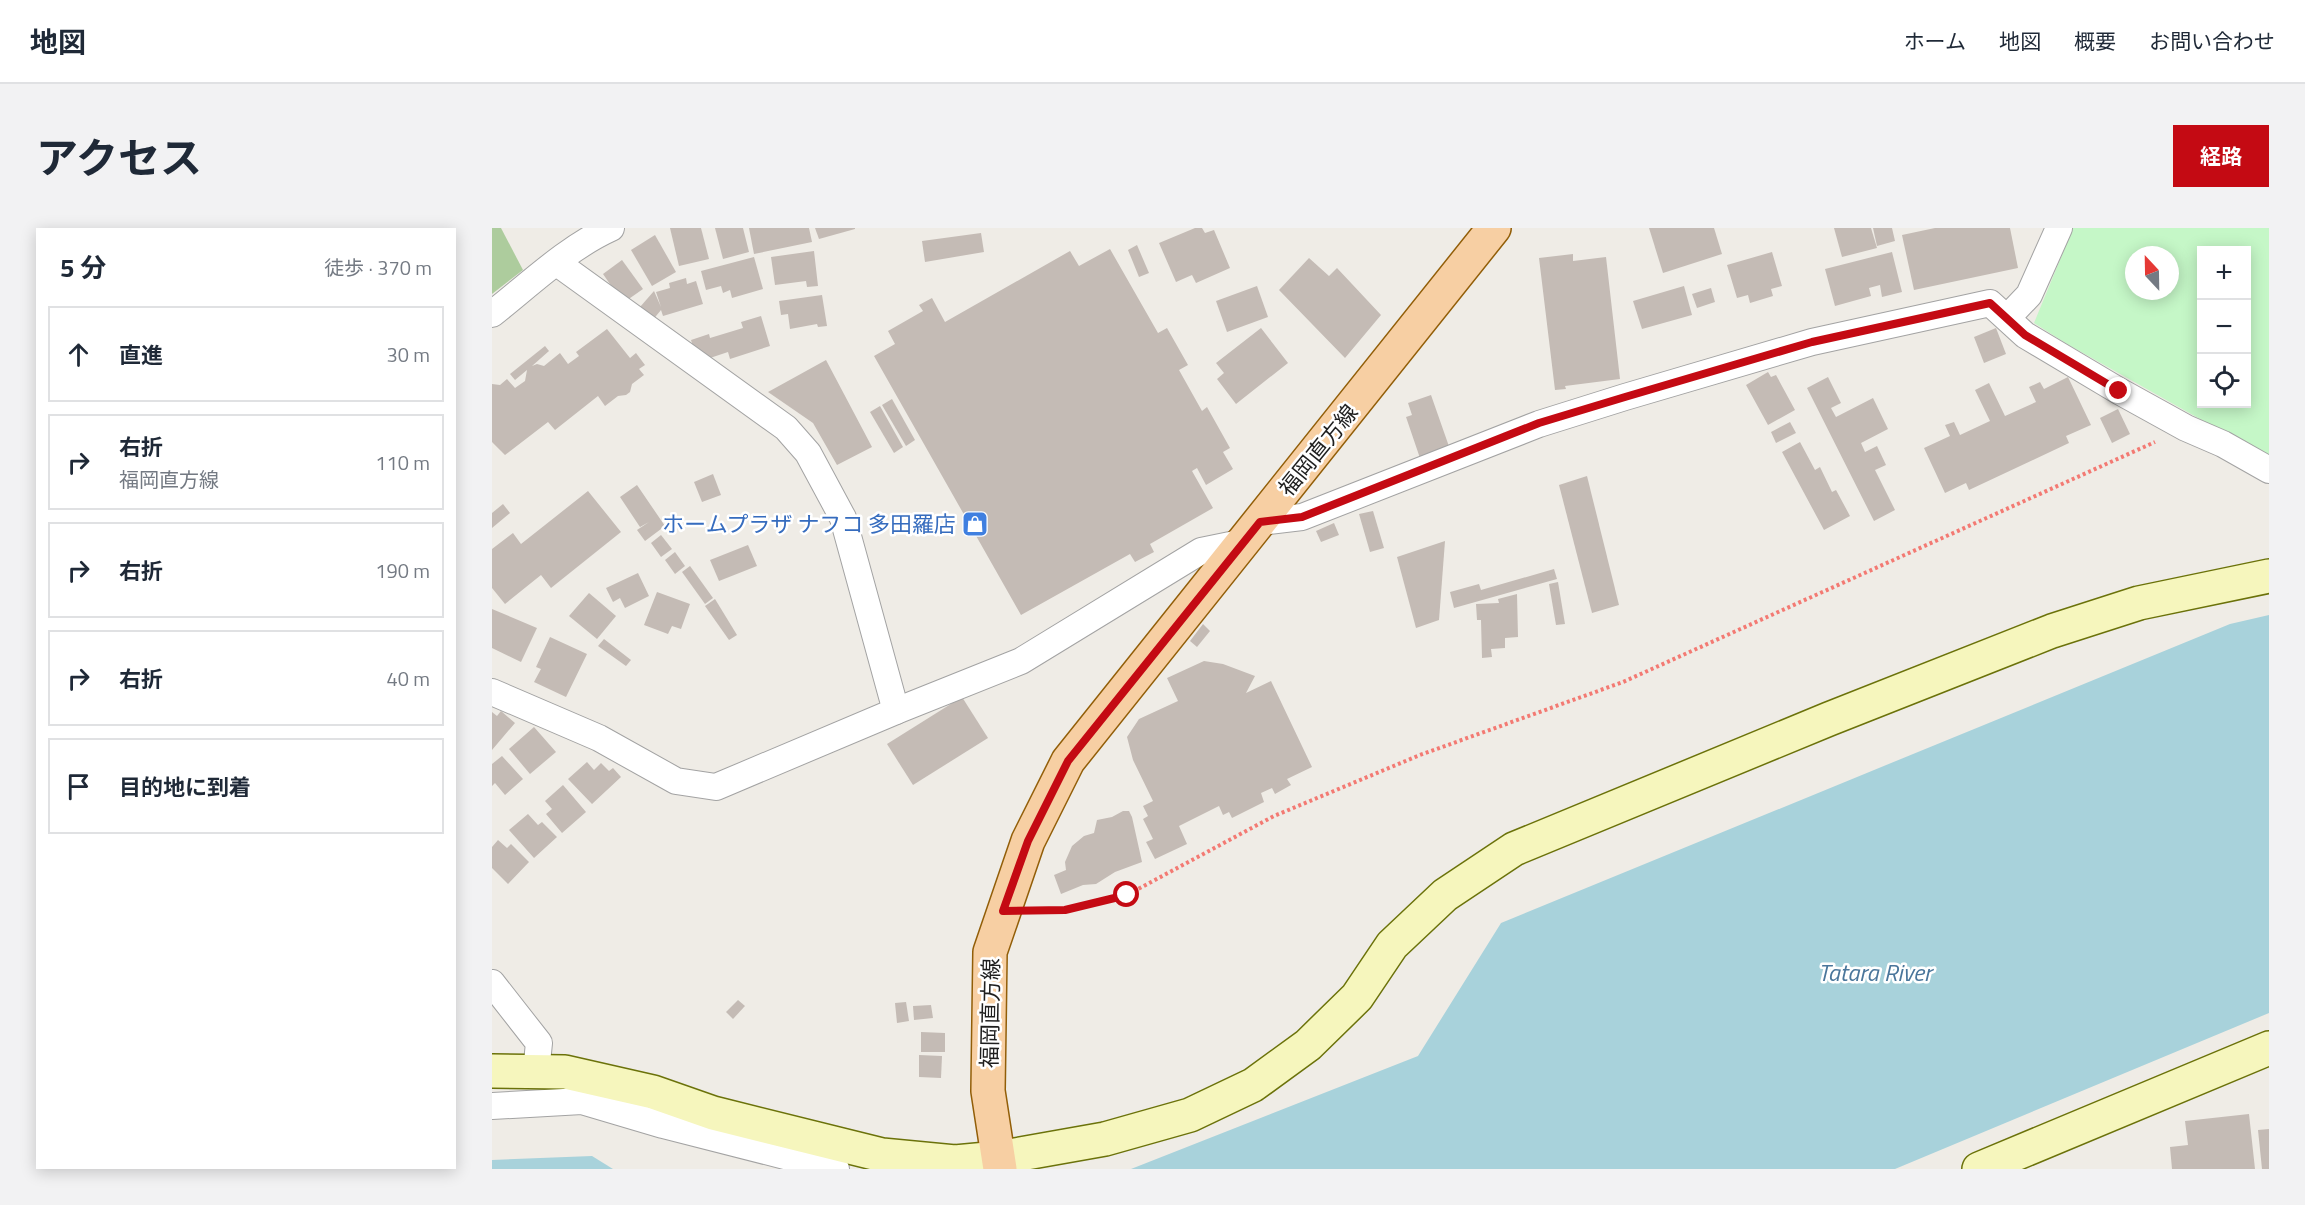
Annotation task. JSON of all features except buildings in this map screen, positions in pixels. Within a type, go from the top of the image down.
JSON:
[{"type":"main road","name":"福岡直方線","points":[[999,1163],[988,1091],[990,952],[1028,841],[1068,761],[1494,228]]},
{"type":"street","points":[[492,314],[597,234],[611,228]]},
{"type":"street","points":[[2008,317],[2029,295],[2059,228]]},
{"type":"street","points":[[557,263],[786,428],[808,453],[843,518],[896,711]]},
{"type":"street","points":[[492,692],[599,738],[676,781],[716,787],[1021,661],[1201,551],[1302,517],[1539,423],[1812,342],[1990,303],[2008,317],[2025,335],[2186,428],[2223,444],[2269,470]]},
{"type":"street","points":[[492,1071],[565,1072],[653,1092],[712,1113],[882,1155],[955,1162],[999,1163],[1105,1139],[1190,1114],[1253,1085],[1308,1045],[1357,997],[1392,945],[1445,895],[1514,849],[1829,719],[2052,631],[2139,603],[2269,576]]},
{"type":"street","points":[[492,983],[539,1043],[536,1072]]},
{"type":"street","points":[[1979,1169],[2269,1048]]},
{"type":"street","points":[[492,1106],[582,1101],[663,1125],[836,1169]]},
{"type":"path","points":[[1003,911],[1065,910],[1127,895],[1274,816],[1420,755],[1623,682],[2186,428]]},
{"type":"green space","points":[[492,228],[501,228],[523,270],[492,294]]},
{"type":"green space","points":[[2073,228],[2269,228],[2269,458],[2034,323]]},
{"type":"water","name":"Tatara River","points":[[2269,615],[2269,1013],[1895,1169],[1131,1169],[1418,1056],[1501,923],[2230,624]]},
{"type":"water","points":[[592,1156],[613,1169],[492,1169],[492,1160]]},
{"type":"place","name":"ホームプラザ ナフコ 多田羅店","points":[[975,524]]},
{"type":"route","points":[[1127,895],[1065,910],[1003,911],[1028,841],[1068,761],[1260,522],[1302,517],[1539,423],[1625,397],[1812,342],[1990,303],[2008,317],[2025,335],[2119,391]]}]
